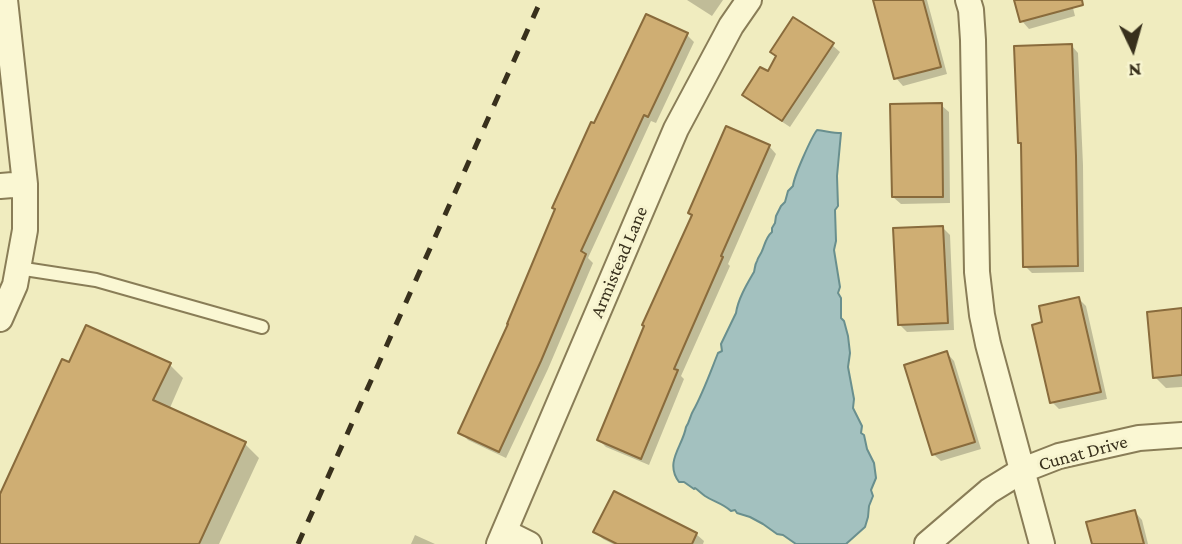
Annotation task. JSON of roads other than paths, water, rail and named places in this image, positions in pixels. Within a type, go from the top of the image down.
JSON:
[{"type":"street","points":[[0,319],[15,285],[25,230],[25,184],[7,98],[5,0]]},
{"type":"street","name":"Armistead Lane","points":[[502,538],[676,130],[731,26],[749,0]]},
{"type":"street","points":[[968,0],[973,40],[977,272],[982,315],[1042,544]]},
{"type":"street","points":[[0,186],[25,184]]},
{"type":"street","name":"Cunat Drive","points":[[927,544],[989,491],[1023,470],[1059,456],[1139,438],[1182,435]]},
{"type":"street","points":[[502,538],[529,544]]},
{"type":"lane","points":[[18,268],[96,281],[262,327]]},
{"type":"water","points":[[817,130],[841,133],[834,250],[840,287],[838,293],[841,298],[841,318],[848,336],[848,367],[853,408],[862,426],[861,433],[874,463],[876,478],[871,490],[873,496],[865,527],[846,544],[796,544],[750,517],[735,510],[731,511],[684,482],[679,482],[673,468],[686,427],[718,353],[722,351],[721,344],[741,297]]},
{"type":"railway","points":[[298,544],[541,0]]}]
